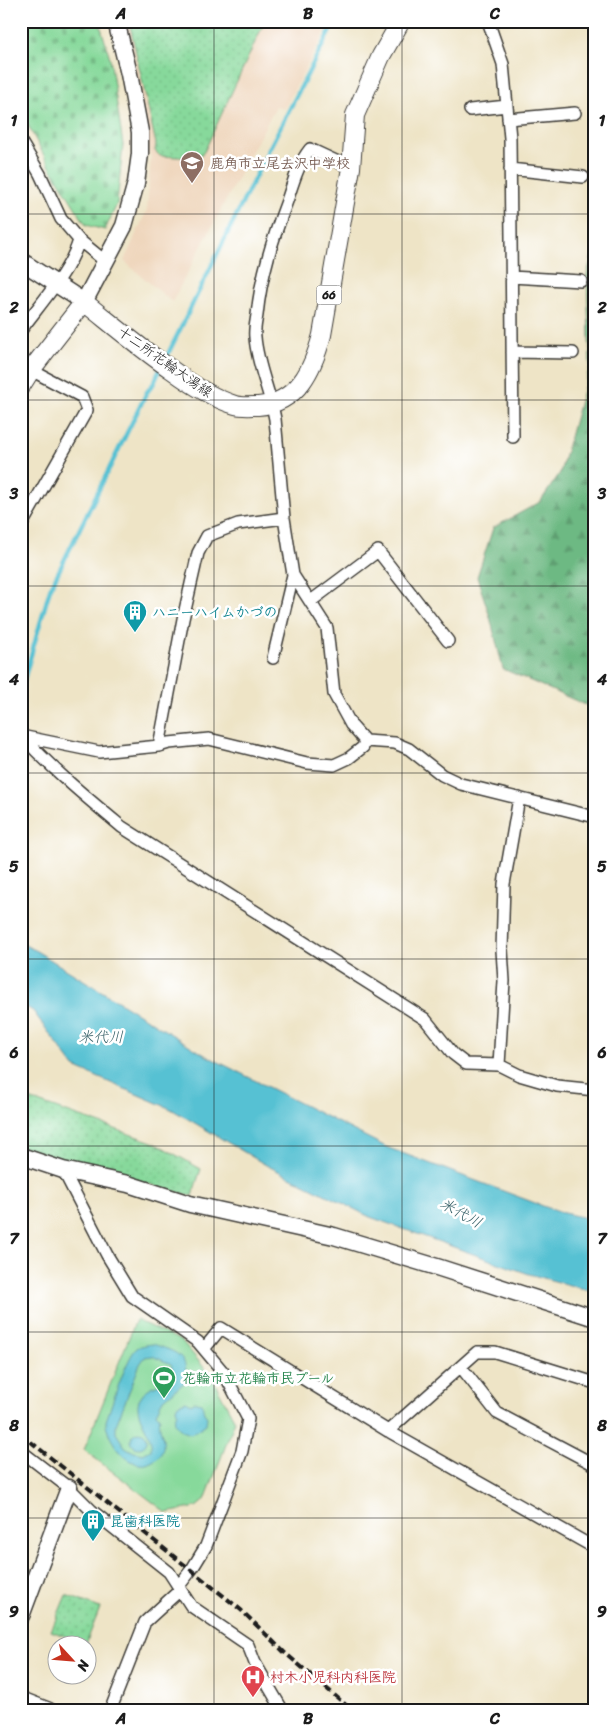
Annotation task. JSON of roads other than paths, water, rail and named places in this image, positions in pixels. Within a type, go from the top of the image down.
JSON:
[{"type":"main road","name":"66","points":[[273,405],[287,397],[304,380],[316,359],[322,335],[351,168],[355,115],[395,26]]},
{"type":"main road","name":"十二所花輪大湯線","points":[[84,302],[149,354],[193,385],[216,398],[237,406],[273,405]]},
{"type":"main road","points":[[21,386],[84,302]]},
{"type":"street","points":[[21,260],[84,302],[124,226],[136,183],[140,154],[140,132],[116,21]]},
{"type":"street","points":[[491,25],[503,64],[508,119],[513,436]]},
{"type":"street","points":[[470,110],[507,106]]},
{"type":"street","points":[[508,119],[575,113]]},
{"type":"street","points":[[21,142],[40,174],[61,219],[79,240],[106,262]]},
{"type":"street","points":[[273,658],[293,575],[284,518],[273,405],[262,371],[254,336],[260,289],[274,235],[297,172],[310,149],[351,168]]},
{"type":"street","points":[[510,170],[583,177]]},
{"type":"street","points":[[21,330],[76,253],[79,240]]},
{"type":"street","points":[[511,277],[581,281]]},
{"type":"street","points":[[512,352],[573,353]]},
{"type":"street","points":[[21,526],[87,410],[82,397],[32,370]]},
{"type":"street","points":[[158,746],[198,553],[207,536],[238,524],[284,518]]},
{"type":"street","points":[[311,601],[378,551],[448,641]]},
{"type":"street","points":[[293,575],[327,628],[334,694],[351,725],[364,741],[395,743],[408,749],[442,775],[461,784],[595,817]]},
{"type":"street","points":[[22,736],[99,752],[209,739],[307,763],[334,765],[350,758],[363,747],[364,741]]},
{"type":"street","points":[[22,736],[48,764],[122,827],[425,1019],[453,1054],[466,1064],[499,1066],[519,1075],[557,1086],[595,1090]]},
{"type":"street","points":[[499,1066],[504,981],[502,950],[504,884],[520,798]]},
{"type":"street","points":[[21,1156],[63,1170],[128,1184],[190,1204],[334,1236],[595,1318]]},
{"type":"street","points":[[63,1170],[106,1255],[132,1296],[198,1342],[224,1373],[248,1419],[242,1451],[206,1546],[179,1588],[145,1622],[110,1711]]},
{"type":"street","points":[[204,1349],[221,1328],[388,1431],[595,1548]]},
{"type":"street","points":[[388,1431],[477,1352],[496,1352],[595,1383]]},
{"type":"street","points":[[461,1367],[497,1413],[595,1465]]},
{"type":"street","points":[[21,1451],[69,1488],[91,1510],[169,1572],[191,1606],[248,1645],[255,1663],[283,1711]]},
{"type":"street","points":[[21,1616],[69,1488]]},
{"type":"street","points":[[21,1700],[49,1711]]},
{"type":"water","name":"米代川","points":[[21,943],[205,1055],[386,1147],[559,1212],[595,1220],[595,1292],[529,1274],[370,1217],[266,1165],[171,1109],[74,1067],[33,1011],[21,1004]]},
{"type":"water","points":[[153,1344],[168,1349],[179,1356],[183,1360],[186,1373],[185,1382],[162,1401],[156,1413],[160,1417],[163,1443],[161,1453],[151,1462],[143,1464],[135,1463],[121,1452],[110,1436],[106,1421],[133,1353],[139,1347]],"holes":[[[152,1356],[171,1364],[174,1375],[172,1378],[148,1389],[140,1398],[138,1411],[149,1437],[151,1450],[143,1454],[134,1452],[125,1447],[116,1433],[116,1425],[140,1364],[145,1357]]]},
{"type":"water","points":[[186,1401],[191,1404],[194,1402],[202,1403],[207,1417],[206,1424],[191,1434],[178,1427],[175,1421],[178,1404]]},
{"type":"water","points":[[139,1432],[145,1434],[147,1440],[145,1446],[139,1448],[133,1446],[131,1440],[133,1434]]},
{"type":"waterway","points":[[165,360],[270,147],[335,21]]},
{"type":"waterway","points":[[21,690],[50,589],[161,367]]},
{"type":"railway","points":[[21,1434],[241,1610],[284,1652],[353,1711]]},
{"type":"place","name":"鹿角市立尾去沢中学校","points":[[192,184]]},
{"type":"place","name":"ハニーハイムかづの","points":[[135,633]]},
{"type":"place","name":"花輪市立花輪市民プール","points":[[164,1399]]},
{"type":"place","name":"昆歯科医院","points":[[93,1542]]},
{"type":"place","name":"村木小児科内科医院","points":[[253,1698]]}]
